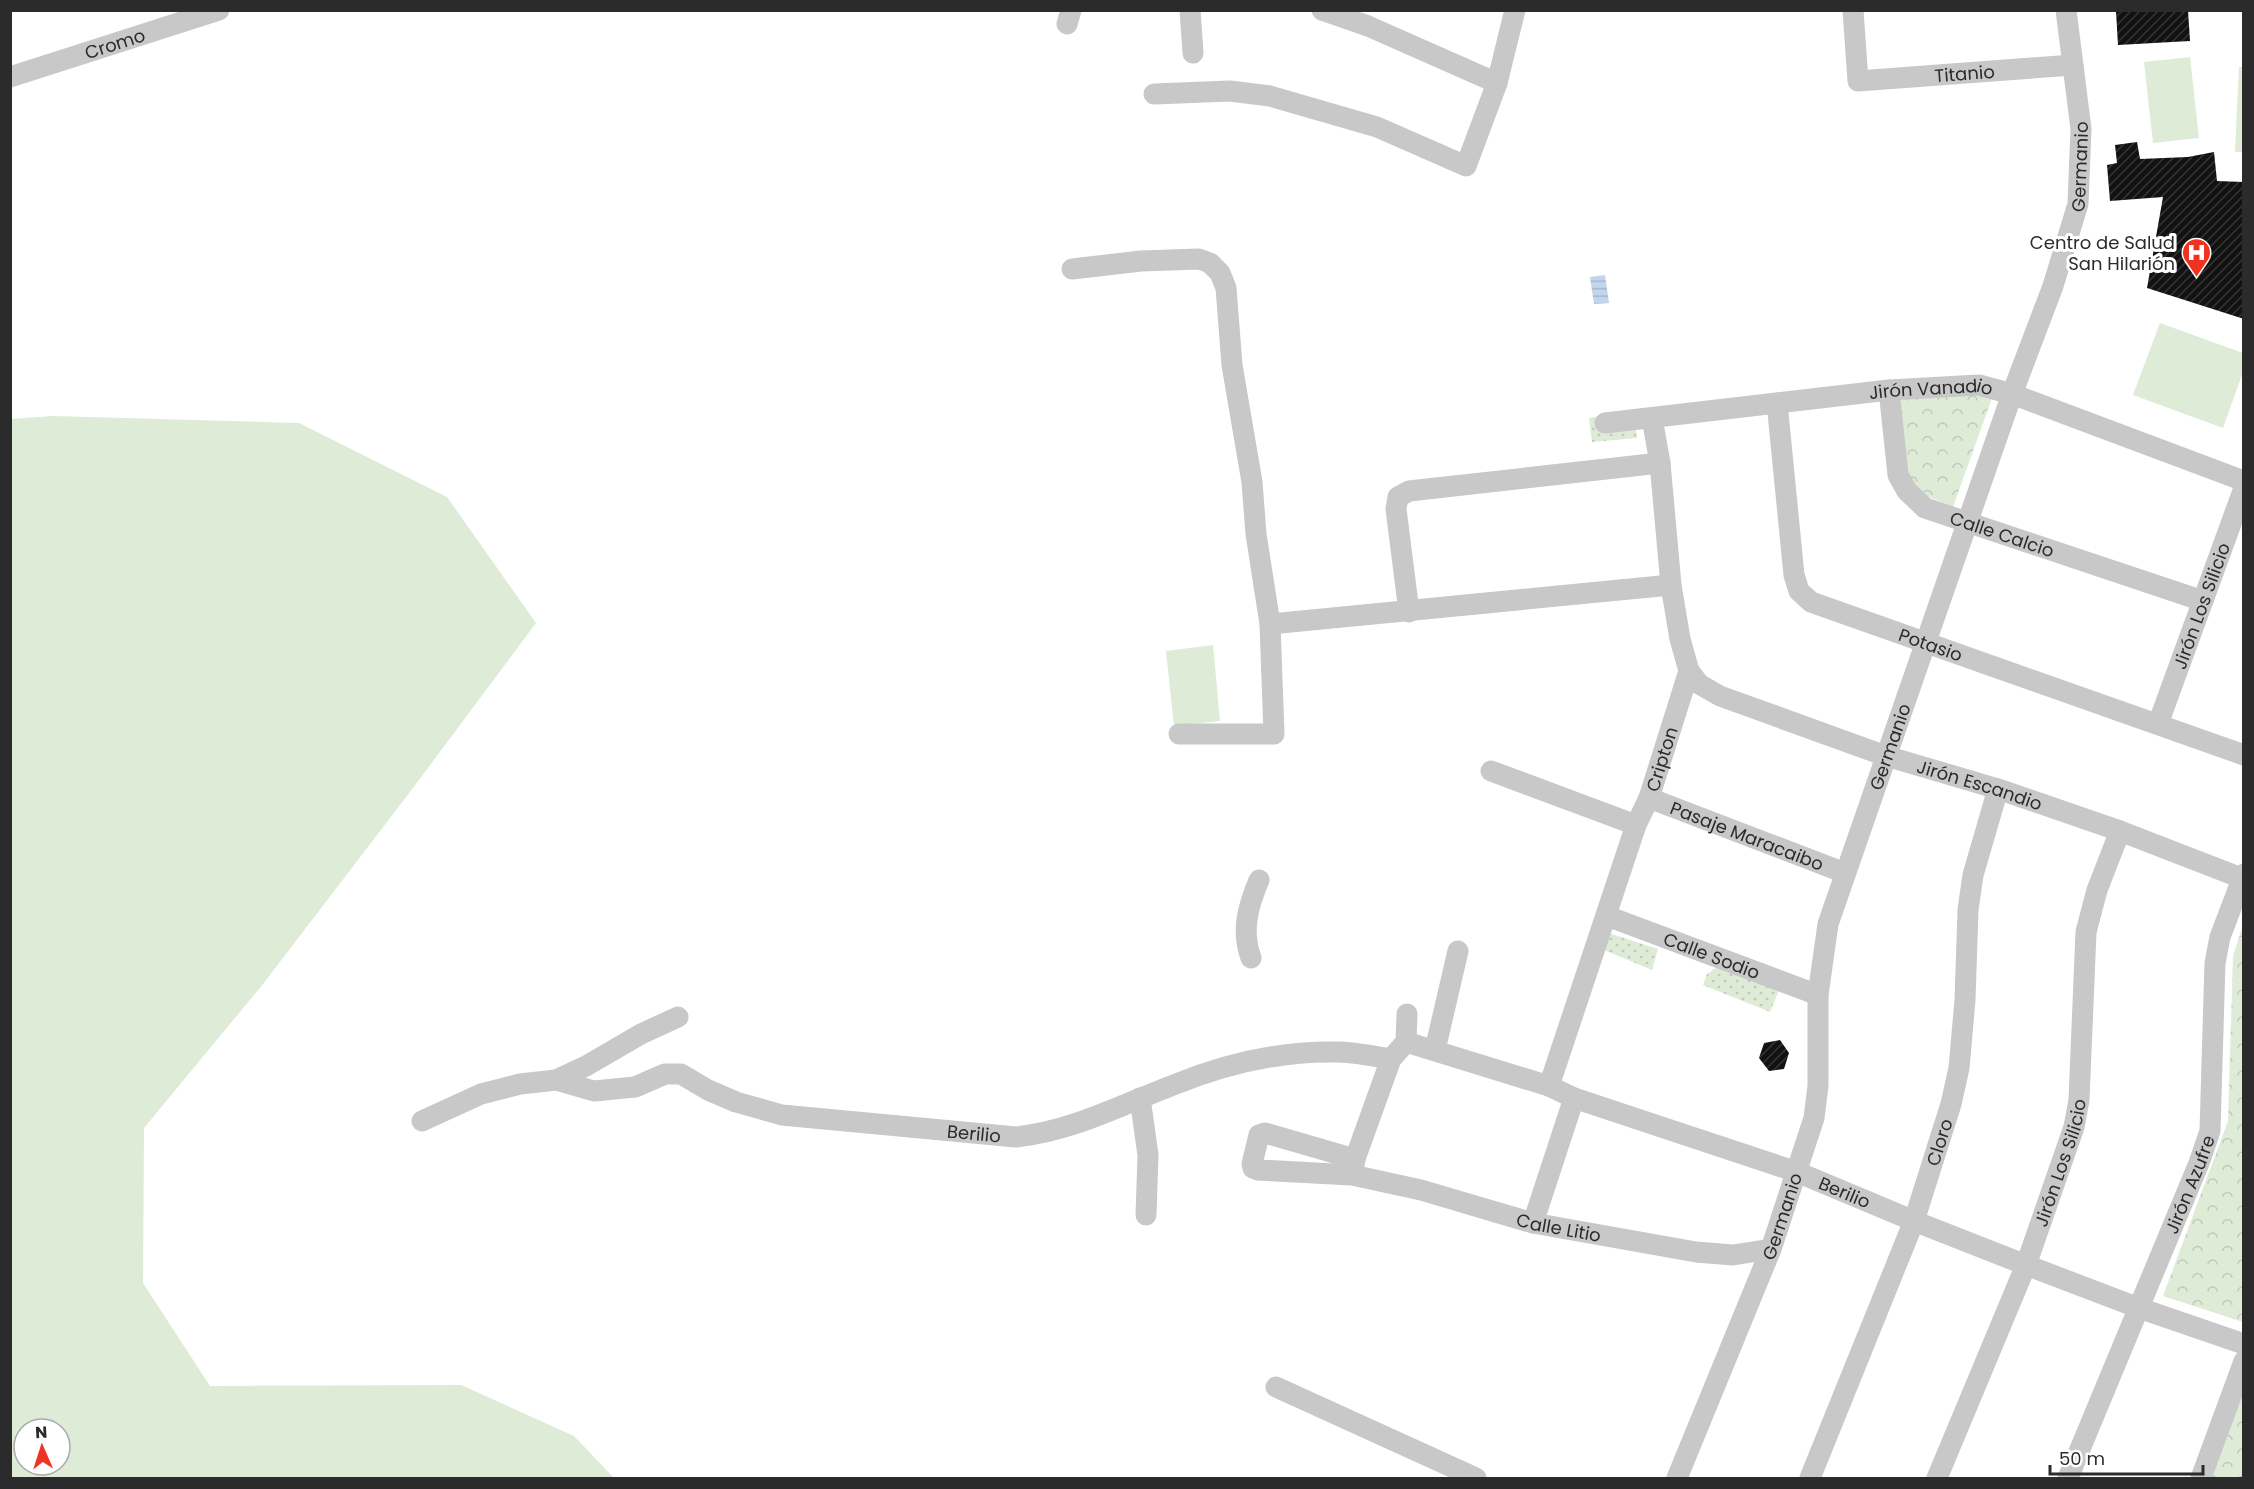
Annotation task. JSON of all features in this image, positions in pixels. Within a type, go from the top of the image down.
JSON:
[{"type":"street","name":"Cromo","points":[[10,77],[219,10]]},
{"type":"street","points":[[1190,10],[1193,53]]},
{"type":"street","points":[[1322,10],[1368,26],[1497,82]]},
{"type":"street","points":[[1154,94],[1230,92],[1270,96],[1377,127],[1466,166],[1497,82],[1515,10]]},
{"type":"street","name":"Titanio","points":[[1853,10],[1858,81],[2073,65]]},
{"type":"street","name":"Germanio","points":[[1677,1479],[1771,1249],[1814,1118],[1818,1086],[1818,995],[1828,924],[2012,394],[2053,286],[2078,204],[2081,129],[2066,10]]},
{"type":"street","points":[[1072,269],[1141,261],[1199,259],[1210,263],[1220,273],[1227,288],[1232,365],[1252,482],[1256,534],[1270,624],[1274,734],[1179,734]]},
{"type":"street","name":"Jirón Vanadio","points":[[1605,423],[1889,390],[1979,385],[2012,394],[2244,481]]},
{"type":"street","name":"Calle Calcio","points":[[1889,390],[1898,476],[1907,491],[1925,507],[2203,601]]},
{"type":"street","name":"Potasio","points":[[1778,403],[1794,574],[1799,591],[1811,602],[2244,755]]},
{"type":"street","points":[[1652,418],[1660,463],[1671,585],[1680,639],[1689,671]]},
{"type":"street","points":[[1409,612],[1395,509],[1398,497],[1408,491],[1660,463]]},
{"type":"street","name":"Jirón Los Silicio","points":[[2158,724],[2244,488]]},
{"type":"street","points":[[1270,624],[1671,585]]},
{"type":"street","name":"Jirón Escandio","points":[[1689,671],[1699,684],[1720,696],[1886,756],[1998,789],[2120,831],[2243,877]]},
{"type":"street","name":"Cripton","points":[[1549,1086],[1636,825],[1649,798],[1689,671]]},
{"type":"street","points":[[1491,771],[1636,825]]},
{"type":"street","name":"Cloro","points":[[1810,1479],[1914,1221],[1951,1104],[1959,1068],[1965,999],[1968,910],[1973,875],[1998,789]]},
{"type":"street","name":"Pasaje Maracaibo","points":[[1649,798],[1845,873]]},
{"type":"street","name":"Jirón Los Silicio","points":[[1937,1479],[2026,1265],[2074,1127],[2079,1100],[2086,932],[2097,890],[2120,831]]},
{"type":"street","name":"Jirón Azufre","points":[[2068,1479],[2199,1163],[2210,1131],[2215,963],[2220,937],[2243,877]]},
{"type":"street","points":[[1251,958],[1246,945],[1246,924],[1252,896],[1259,880]]},
{"type":"street","name":"Calle Sodio","points":[[1607,916],[1818,995]]},
{"type":"street","points":[[1435,1050],[1458,951]]},
{"type":"street","points":[[1391,1059],[1406,1042],[1407,1014]]},
{"type":"street","points":[[422,1121],[481,1094],[520,1084],[555,1080],[678,1017]]},
{"type":"street","name":"Berilio","points":[[1406,1042],[1549,1086],[1574,1098],[1797,1172],[2026,1265],[2139,1308],[2244,1344]]},
{"type":"street","name":"Berilio","points":[[555,1080],[594,1091],[635,1087],[665,1074],[681,1074],[708,1090],[736,1102],[782,1115],[1016,1137],[1041,1134],[1073,1125],[1217,1069],[1293,1053],[1339,1052],[1391,1059]]},
{"type":"street","name":"Calle Litio","points":[[1391,1059],[1353,1167],[1533,1223],[1696,1252],[1733,1255],[1771,1249]]},
{"type":"street","points":[[1140,1098],[1148,1155],[1146,1215]]},
{"type":"street","points":[[1533,1223],[1574,1098]]},
{"type":"street","points":[[2201,1479],[2244,1361]]},
{"type":"street","points":[[1276,1387],[1476,1479]]},
{"type":"green space","points":[[2190,57],[2199,138],[2153,143],[2144,62]]},
{"type":"green space","points":[[2239,67],[2243,67],[2243,152],[2235,152]]},
{"type":"green space","points":[[2160,323],[2243,353],[2243,372],[2223,428],[2133,395]]},
{"type":"green space","points":[[1891,385],[1979,385],[1992,398],[1953,507],[1917,492],[1907,480]]},
{"type":"green space","points":[[1634,414],[1637,438],[1592,442],[1589,418]]},
{"type":"green space","points":[[53,416],[299,423],[447,497],[536,623],[263,984],[144,1128],[143,1283],[210,1386],[461,1385],[574,1436],[614,1478],[11,1478],[10,419]]},
{"type":"green space","points":[[1213,645],[1220,721],[1174,726],[1166,651]]},
{"type":"green space","points":[[2243,925],[2244,1322],[2163,1296],[2228,1121],[2233,956]]},
{"type":"green space","points":[[1609,933],[1658,949],[1652,970],[1604,950]]},
{"type":"green space","points":[[1716,968],[1779,990],[1770,1012],[1703,985],[1707,974]]},
{"type":"green space","points":[[2243,1393],[2243,1478],[2212,1478]]},
{"type":"water","points":[[1605,275],[1609,303],[1594,304],[1590,277]]},
{"type":"building","points":[[2188,10],[2190,41],[2118,45],[2116,12]]},
{"type":"building","points":[[2137,142],[2140,159],[2188,157],[2214,152],[2217,181],[2244,182],[2244,319],[2147,288],[2163,197],[2110,201],[2107,165],[2117,163],[2115,145]]},
{"type":"building","points":[[1780,1040],[1789,1053],[1784,1069],[1769,1071],[1759,1058],[1764,1043]]},
{"type":"place","name":"Centro de Salud San Hilarión","points":[[2196,278]]}]
